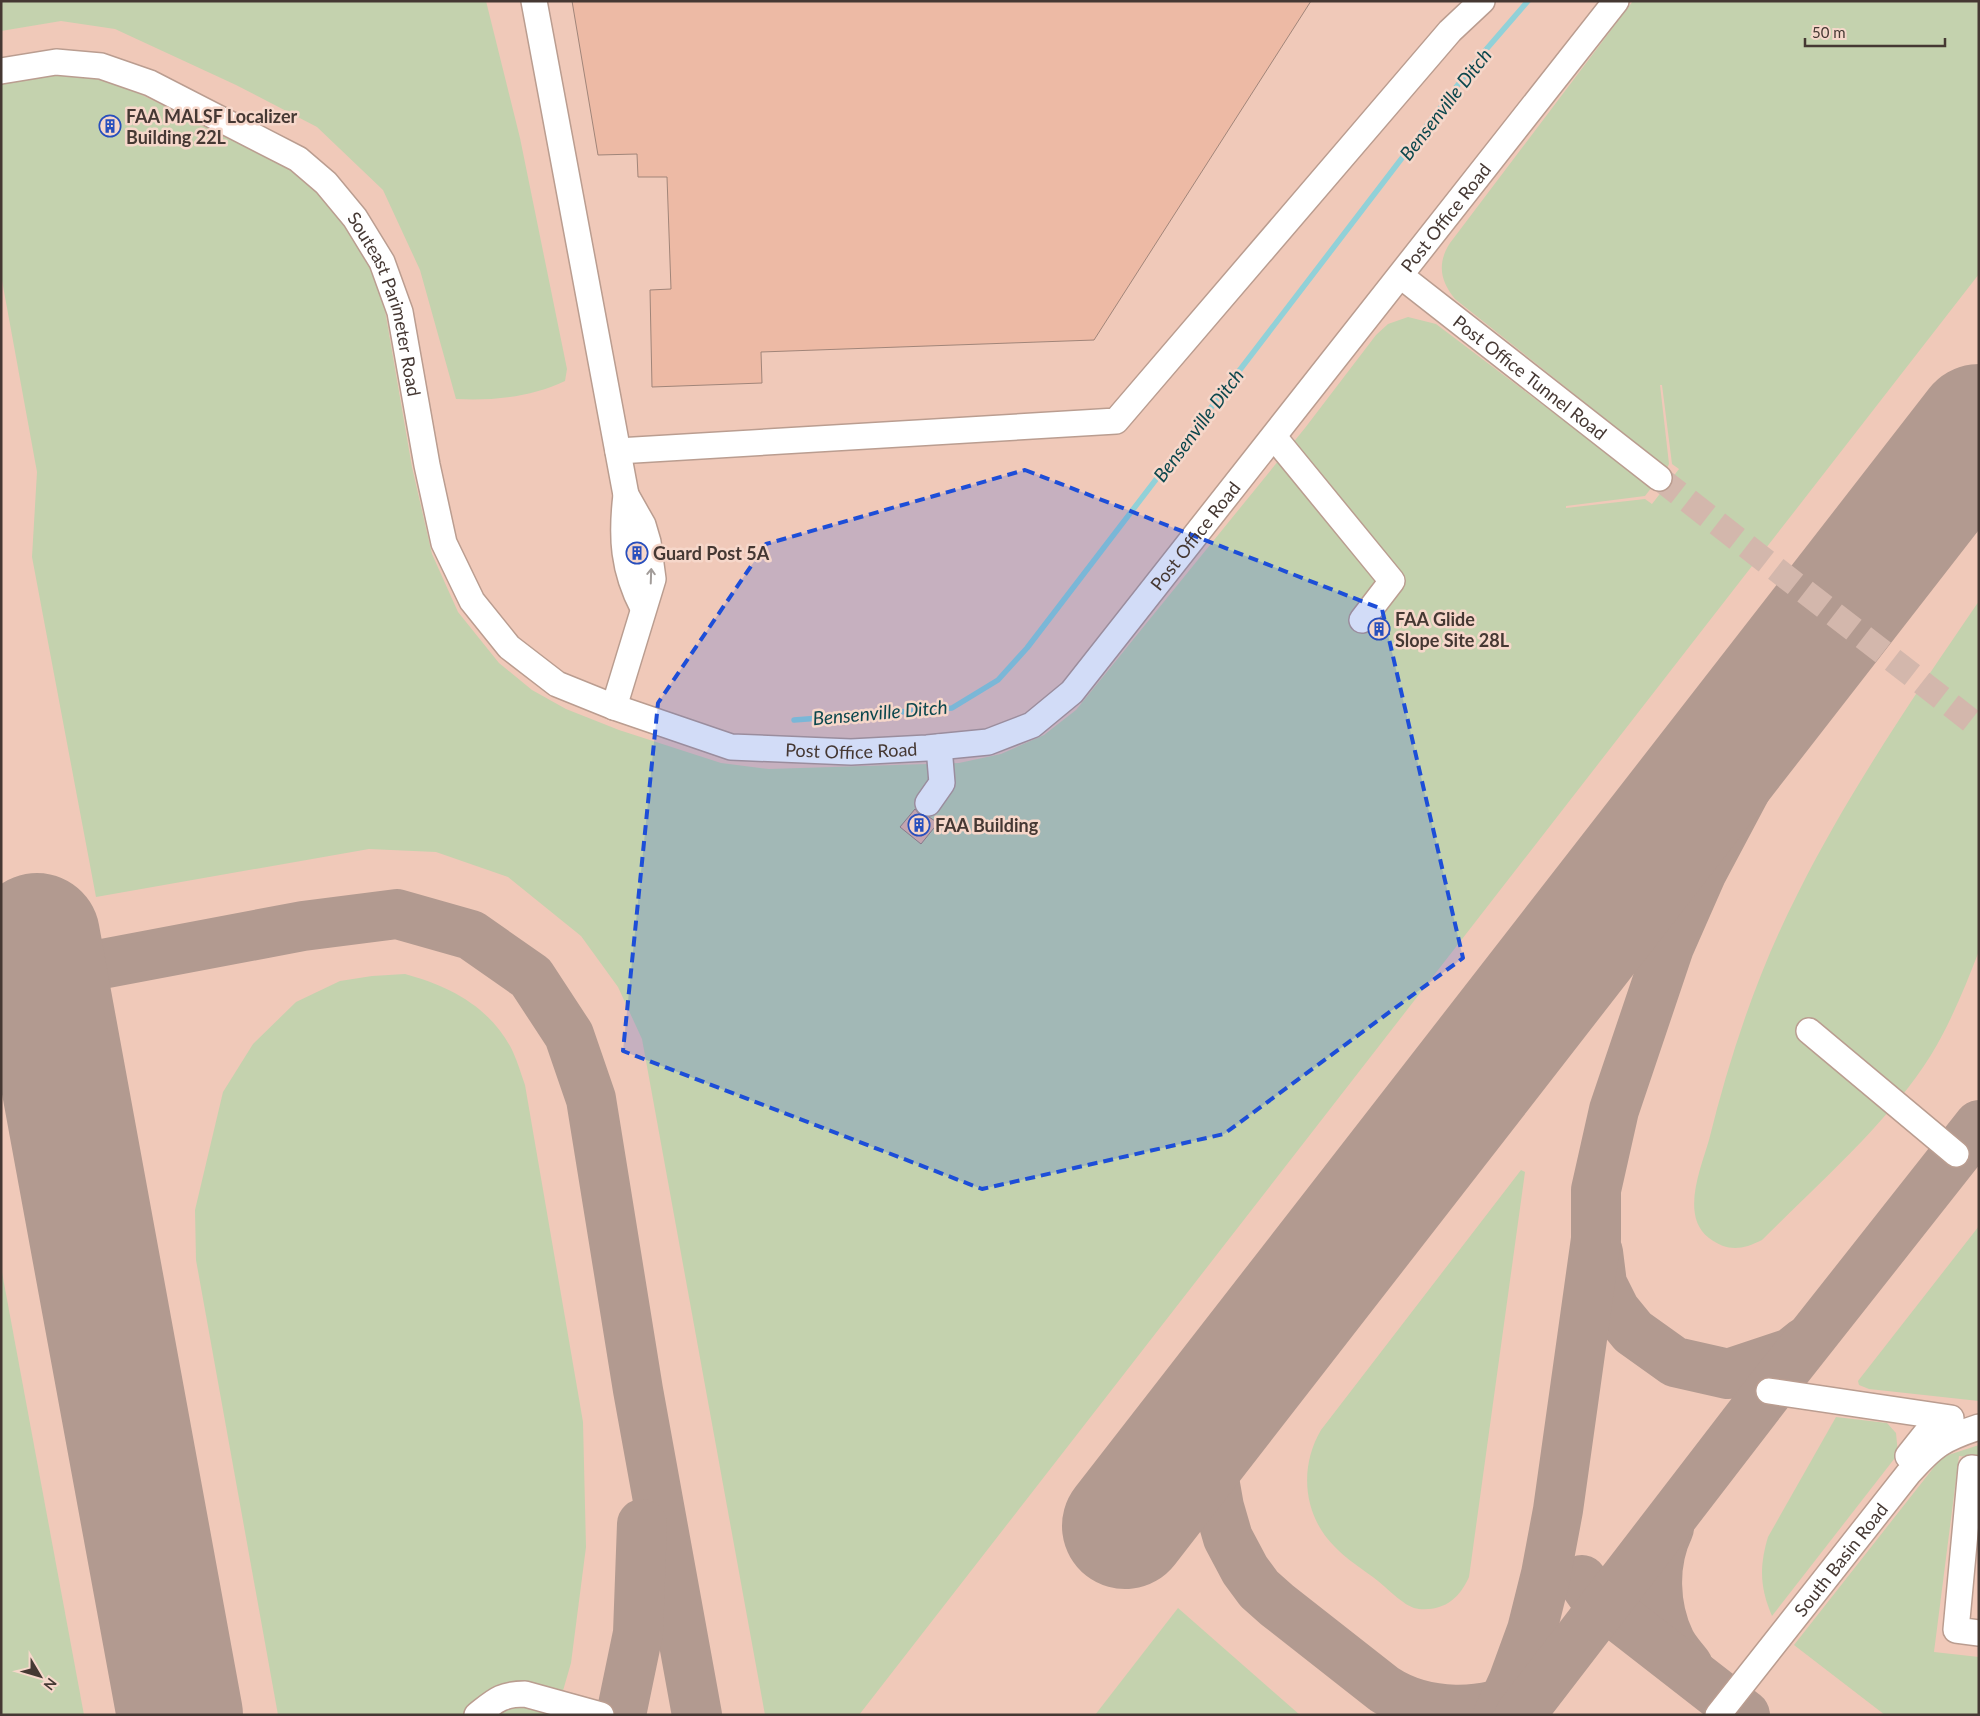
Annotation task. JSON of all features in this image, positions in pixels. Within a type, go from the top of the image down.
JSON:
[{"type":"lane","points":[[534,1],[626,495],[642,525],[648,542],[653,579],[642,608],[614,707]]},
{"type":"lane","points":[[1450,31],[1464,1]]},
{"type":"lane","points":[[618,451],[1116,421],[1450,31],[1482,1]]},
{"type":"lane","name":"Post Office Road","points":[[614,707],[730,747],[852,752],[939,747],[988,742],[1032,725],[1072,692],[1616,1]]},
{"type":"lane","name":"Souteast Parimeter Road","points":[[1,71],[56,62],[101,66],[150,82],[298,159],[326,183],[355,218],[382,262],[400,312],[427,465],[444,543],[472,601],[509,647],[557,684],[614,707]]},
{"type":"lane","name":"Post Office Tunnel Road","points":[[1401,276],[1659,478]]},
{"type":"lane","points":[[1274,437],[1392,582],[1362,620]]},
{"type":"lane","points":[[928,803],[942,783],[939,747]]},
{"type":"lane","points":[[1809,1031],[1956,1154]]},
{"type":"lane","points":[[1769,1392],[1979,1422]]},
{"type":"lane","points":[[1702,1715],[1939,1417]]},
{"type":"lane","name":"South Basin Road","points":[[1718,1715],[1927,1452],[1947,1438],[1979,1427]]},
{"type":"lane","points":[[1979,1469],[1971,1468],[1956,1630],[1979,1633]]},
{"type":"lane","points":[[477,1715],[501,1696],[512,1694],[525,1694],[601,1715]]},
{"type":"highlighted area","points":[[1025,470],[1382,609],[1463,958],[1224,1134],[982,1189],[623,1051],[658,703],[766,544]]},
{"type":"shaded area","points":[[1,1],[1979,1],[1979,1715],[1,1715]]},
{"type":"green space","points":[[1,1],[486,1],[520,138],[567,369],[565,381],[539,391],[512,397],[456,399],[420,270],[383,190],[317,127],[236,85],[115,29],[61,21],[1,31]]},
{"type":"green space","points":[[1633,1],[1979,1],[1979,274],[859,1715],[765,1715],[642,1039],[618,987],[581,936],[508,877],[436,852],[369,849],[96,897],[32,557],[37,472],[1,275],[1,83],[33,77],[64,76],[95,79],[126,87],[283,165],[308,182],[334,209],[358,241],[382,293],[412,467],[432,554],[458,612],[499,663],[532,690],[566,709],[619,730],[721,763],[769,769],[959,763],[1001,754],[1044,735],[1076,710],[1305,428],[1376,335],[1388,324],[1408,317],[1436,324],[1652,487],[1645,496],[1566,506],[1566,508],[1645,499],[1652,504],[1679,469],[1672,464],[1662,385],[1660,385],[1669,464],[1667,468],[1455,299],[1443,279],[1442,272],[1443,258],[1450,243]]},
{"type":"green space","points":[[1979,601],[1979,951],[1974,964],[1951,1017],[1931,1055],[1915,1079],[1874,1128],[1762,1240],[1748,1246],[1735,1248],[1722,1246],[1709,1238],[1700,1229],[1694,1205],[1695,1191],[1726,1077],[1758,983],[1798,893],[1839,818],[1907,707]]},
{"type":"green space","points":[[405,974],[453,992],[468,1001],[494,1023],[515,1056],[525,1085],[583,1422],[586,1547],[571,1663],[556,1715],[278,1715],[196,1260],[195,1210],[223,1092],[253,1044],[296,1002],[340,981],[372,976]]},
{"type":"green space","points":[[1521,1170],[1525,1172],[1469,1577],[1460,1592],[1443,1606],[1428,1609],[1414,1608],[1398,1598],[1344,1555],[1324,1534],[1310,1505],[1307,1475],[1309,1459],[1321,1430]]},
{"type":"green space","points":[[1979,1226],[1979,1401],[1869,1389],[1859,1385],[1858,1381]]},
{"type":"green space","points":[[1,1267],[84,1715],[1,1715]]},
{"type":"green space","points":[[1836,1417],[1887,1423],[1896,1433],[1898,1454],[1772,1616],[1765,1596],[1762,1577],[1763,1558],[1768,1537]]},
{"type":"green space","points":[[1979,1445],[1979,1458],[1959,1456],[1934,1652],[1979,1657],[1979,1715],[1885,1715],[1794,1645],[1942,1457]]},
{"type":"green space","points":[[1178,1608],[1300,1715],[1095,1715]]},
{"type":"building","points":[[572,1],[1311,1],[1094,340],[761,352],[762,383],[652,387],[650,290],[671,289],[667,177],[638,177],[637,154],[598,155]]},
{"type":"building","name":"FAA Glide Slope Site 28L","points":[[1381,619],[1390,626],[1380,640],[1369,632]]},
{"type":"building","name":"FAA Building","points":[[915,809],[920,815],[929,817],[938,823],[921,844],[900,827]]},
{"type":"waterway","name":"Bensenville Ditch","points":[[794,720],[952,708],[998,680],[1027,648],[1477,60],[1528,1]]},
{"type":"taxiway","points":[[1498,1715],[1513,1682],[1532,1630],[1546,1574],[1558,1510],[1596,1239],[1596,1190],[1614,1110],[1669,947],[1702,872],[1779,727],[1895,535]]},
{"type":"taxiway","points":[[44,975],[303,926],[397,914],[471,935],[531,977],[569,1035],[591,1099],[638,1390],[697,1715]]},
{"type":"taxiway","points":[[1520,1715],[1769,1391],[1979,1125]]},
{"type":"taxiway","points":[[1598,1252],[1602,1284],[1615,1310],[1633,1332],[1675,1362],[1728,1374],[1791,1353],[1805,1342]]},
{"type":"taxiway","points":[[1227,1393],[1210,1456],[1219,1507],[1228,1538],[1245,1570],[1259,1589],[1384,1689],[1400,1698],[1436,1708],[1455,1710],[1493,1706],[1527,1693]]},
{"type":"taxiway","points":[[621,1715],[638,1633],[642,1524]]},
{"type":"taxiway","points":[[1669,1528],[1660,1556],[1657,1585],[1658,1600],[1670,1641],[1688,1666]]},
{"type":"taxiway","points":[[1582,1580],[1591,1593],[1605,1606],[1745,1715]]},
{"type":"runway","points":[[1125,1526],[1979,427]]},
{"type":"runway","points":[[37,936],[180,1715]]},
{"type":"tunnel","points":[[1659,478],[1979,727]]},
{"type":"place","name":"FAA MALSF Localizer Building 22L","points":[[110,126]]},
{"type":"place","name":"Guard Post 5A","points":[[637,553]]},
{"type":"place","name":"FAA Glide Slope Site 28L","points":[[1379,629]]},
{"type":"place","name":"FAA Building","points":[[919,825]]}]
